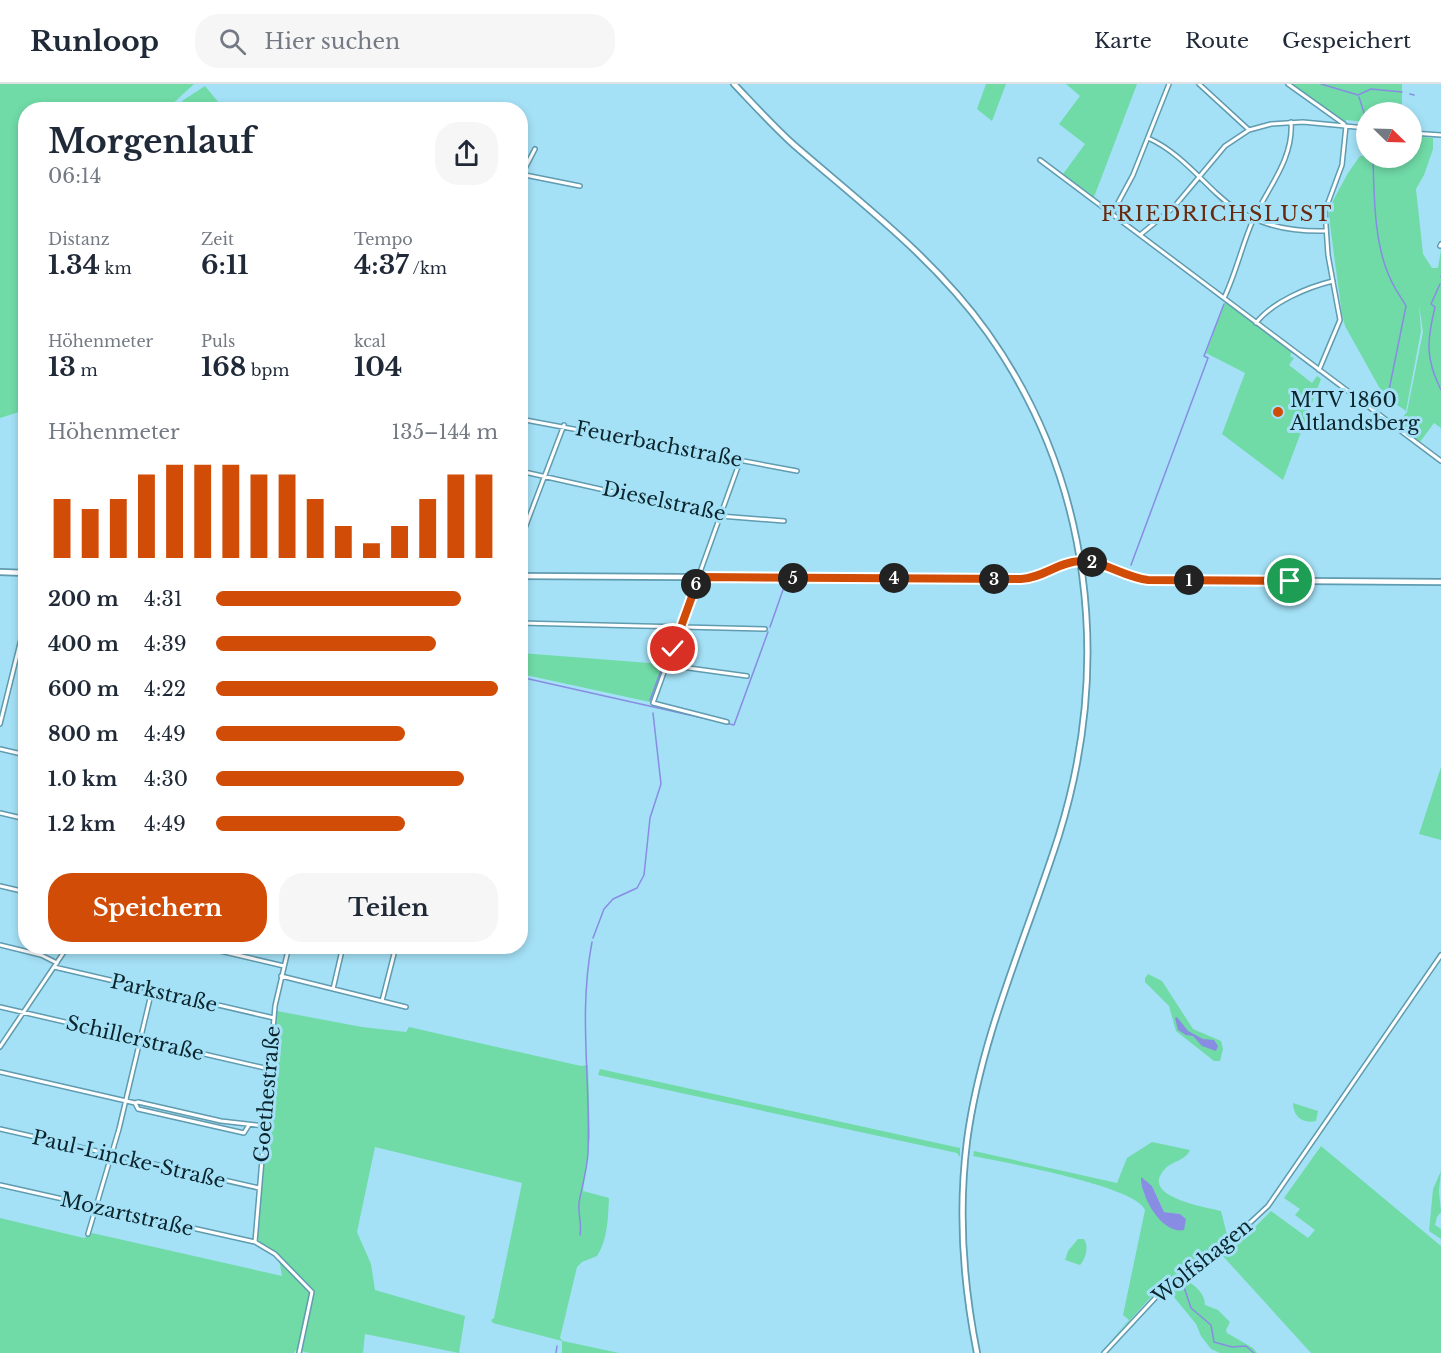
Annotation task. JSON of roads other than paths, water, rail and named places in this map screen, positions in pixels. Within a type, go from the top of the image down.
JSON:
[{"type":"main road","points":[[734,84],[793,144],[921,255],[958,295],[987,333],[1015,377],[1043,433],[1062,483],[1081,561],[1088,638],[1087,694],[1077,762],[1059,834],[990,1039],[967,1140],[961,1224],[968,1310],[976,1353]]},
{"type":"main road","points":[[528,576],[1021,579],[1036,577],[1067,562],[1081,561],[1100,563],[1131,577],[1150,580],[1441,582]]},
{"type":"main road","points":[[0,572],[18,573]]},
{"type":"street","points":[[1112,214],[1124,193],[1169,84]]},
{"type":"street","points":[[1199,84],[1249,130]]},
{"type":"street","points":[[1288,84],[1346,125]]},
{"type":"street","points":[[1224,298],[1254,219],[1282,164],[1292,122]]},
{"type":"street","points":[[1140,235],[1169,212],[1225,146],[1249,130],[1292,122],[1356,126]]},
{"type":"street","points":[[1319,370],[1340,320],[1326,231],[1326,208],[1342,165],[1346,125]]},
{"type":"street","points":[[1422,134],[1441,135]]},
{"type":"street","points":[[1148,138],[1173,153],[1228,204],[1254,219],[1291,231],[1326,231]]},
{"type":"street","points":[[528,161],[534,149]]},
{"type":"street","points":[[1040,160],[1441,461]]},
{"type":"street","points":[[528,175],[580,186]]},
{"type":"street","points":[[1256,323],[1262,316],[1293,297],[1333,281]]},
{"type":"street","name":"Feuerbachstraße","points":[[528,420],[564,425],[797,471]]},
{"type":"street","points":[[528,523],[564,425]]},
{"type":"street","points":[[728,722],[653,703],[740,461]]},
{"type":"street","name":"Dieselstraße","points":[[528,472],[720,516],[784,521]]},
{"type":"street","points":[[528,623],[765,629]]},
{"type":"street","points":[[0,724],[18,651]]},
{"type":"street","points":[[667,665],[747,676]]},
{"type":"street","points":[[0,749],[18,753]]},
{"type":"street","points":[[0,813],[18,817]]},
{"type":"street","points":[[0,886],[18,890]]},
{"type":"street","name":"Parkstraße","points":[[0,945],[18,949]]},
{"type":"street","name":"Parkstraße","points":[[37,954],[55,965],[274,1018]]},
{"type":"street","points":[[0,1047],[63,954]]},
{"type":"street","points":[[234,954],[284,966]]},
{"type":"street","name":"Goethestraße","points":[[255,1242],[274,1018],[287,954]]},
{"type":"street","points":[[333,989],[341,954]]},
{"type":"street","points":[[382,1001],[394,954]]},
{"type":"street","name":"Wolfshagen","points":[[1104,1353],[1158,1295],[1260,1215],[1296,1167],[1441,955]]},
{"type":"street","points":[[281,976],[406,1007]]},
{"type":"street","points":[[88,1234],[112,1155],[152,990]]},
{"type":"street","name":"Schillerstraße","points":[[0,1007],[269,1069]]},
{"type":"street","points":[[0,1072],[135,1103],[264,1126]]},
{"type":"street","points":[[135,1103],[138,1109],[244,1133],[249,1125]]},
{"type":"street","name":"Paul-Lincke-Straße","points":[[0,1129],[259,1188]]},
{"type":"street","name":"Mozartstraße","points":[[0,1185],[255,1242]]},
{"type":"street","points":[[255,1242],[274,1254],[312,1292],[298,1353]]},
{"type":"water","points":[[1177,1017],[1188,1031],[1203,1039],[1214,1040],[1218,1046],[1216,1051],[1202,1046],[1193,1036],[1178,1030],[1175,1018]]},
{"type":"water","points":[[1141,1177],[1152,1186],[1164,1212],[1180,1214],[1186,1219],[1184,1230],[1176,1230],[1160,1220],[1148,1203]]},
{"type":"waterway","points":[[1321,84],[1358,95],[1371,89],[1402,92]]},
{"type":"waterway","points":[[1410,94],[1414,95]]},
{"type":"waterway","points":[[1359,97],[1361,102]]},
{"type":"waterway","points":[[1373,168],[1376,219],[1381,250],[1392,282],[1406,306],[1388,395]]},
{"type":"waterway","points":[[1440,284],[1431,304],[1435,307],[1430,329],[1429,349],[1432,368],[1441,390]]},
{"type":"waterway","points":[[1131,565],[1208,358],[1204,356],[1224,304]]},
{"type":"waterway","points":[[770,627],[784,587]]},
{"type":"waterway","points":[[528,679],[734,725],[768,632]]},
{"type":"waterway","points":[[650,700],[675,633]]},
{"type":"waterway","points":[[593,938],[604,909],[613,899],[637,888],[644,875],[650,818],[661,784],[653,713]]},
{"type":"waterway","points":[[580,1235],[579,1203],[588,1153],[585,1022],[592,942]]},
{"type":"waterway","points":[[1183,1284],[1191,1308],[1211,1325],[1214,1342],[1232,1347],[1246,1346],[1254,1353]]},
{"type":"waterway","points":[[556,1353],[557,1346]]},
{"type":"place","name":"MTV 1860 Altlandsberg","points":[[1278,412]]},
{"type":"district","name":"FRIEDRICHSLUST","points":[[1217,214]]}]
